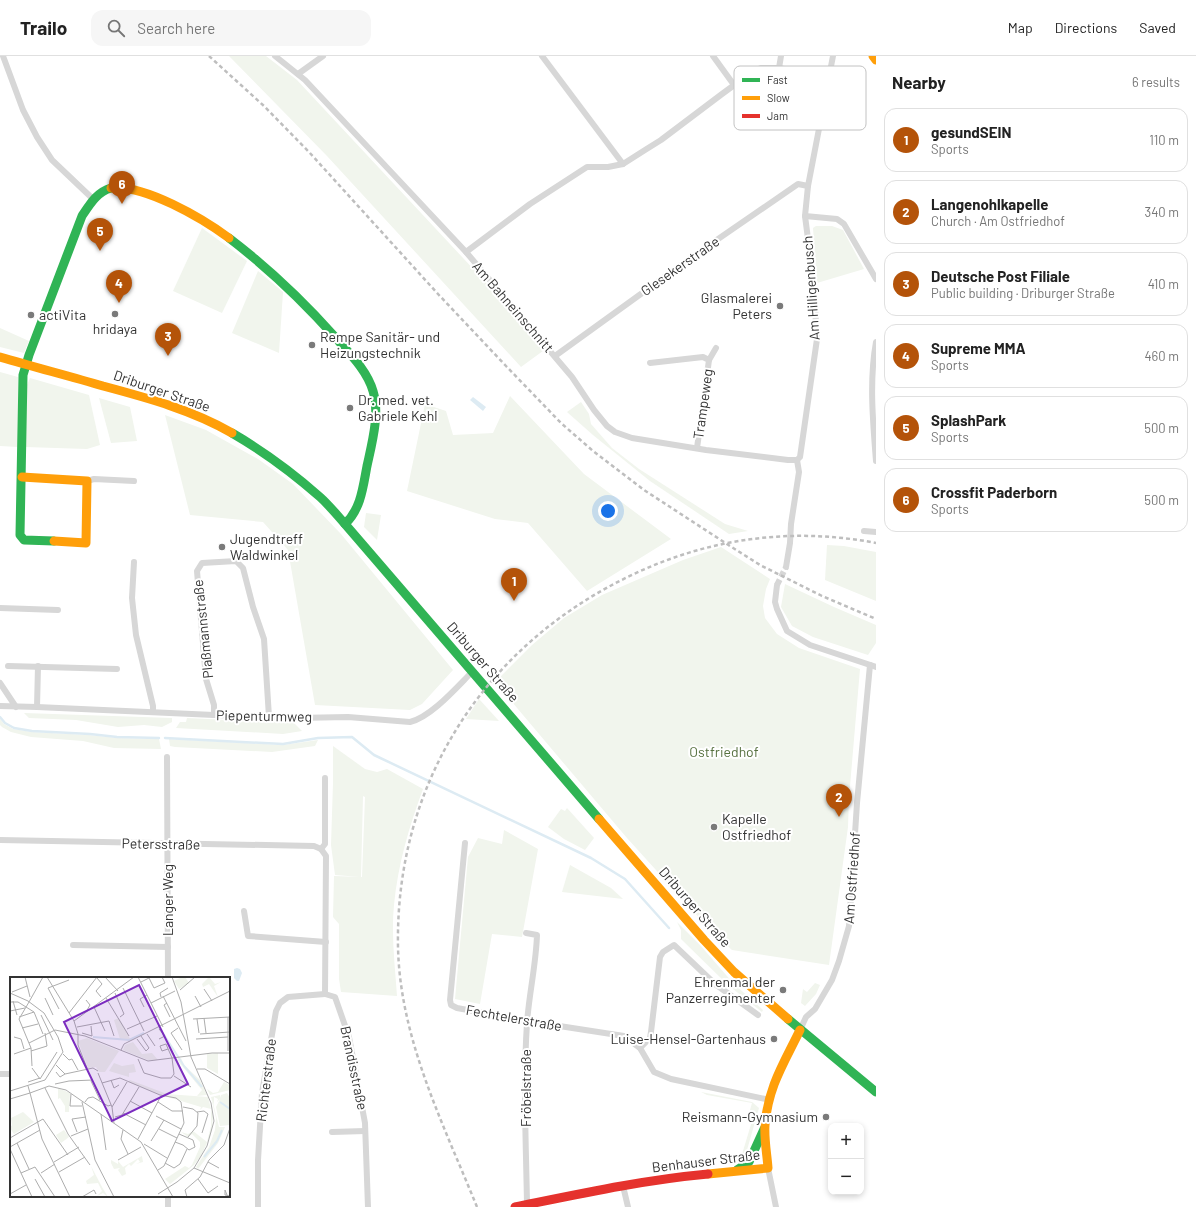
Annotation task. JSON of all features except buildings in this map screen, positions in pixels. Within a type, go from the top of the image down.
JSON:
[{"type":"main road","points":[[873,56],[876,60]]},
{"type":"main road","points":[[22,477],[87,481],[86,543],[24,540],[20,535],[23,375],[82,216],[92,199],[102,190],[117,186],[133,188],[167,202],[204,222],[238,245],[291,292],[325,325],[358,362],[373,392],[375,405],[372,437],[360,499],[351,520],[346,524]]},
{"type":"main road","name":"Driburger Straße","points":[[0,357],[156,401],[210,421],[252,445],[321,498],[346,524],[472,672],[741,979],[800,1030],[876,1092]]},
{"type":"main road","name":"Benhauser Straße","points":[[515,1207],[623,1186],[692,1175],[768,1168],[765,1127],[770,1100],[784,1060],[794,1045],[800,1030]]},
{"type":"main road","points":[[736,1171],[749,1162],[765,1127]]},
{"type":"street","points":[[3,56],[23,110],[37,137],[52,160],[92,199]]},
{"type":"street","name":"Am Bahneinschnitt","points":[[275,56],[298,74],[395,175],[466,252],[572,377],[599,417],[615,432],[632,438],[697,448],[796,460]]},
{"type":"street","points":[[298,74],[323,56]]},
{"type":"street","points":[[542,56],[623,164]]},
{"type":"street","points":[[466,252],[530,204],[587,167],[608,167],[623,164],[662,140],[734,85],[713,56]]},
{"type":"street","points":[[780,66],[782,56]]},
{"type":"street","name":"Am Hilligenbusch","points":[[831,66],[833,56]]},
{"type":"street","name":"Am Hilligenbusch","points":[[786,567],[799,472],[796,460],[800,457],[817,339],[813,277],[805,216],[808,186],[819,130]]},
{"type":"street","name":"Glesekerstraße","points":[[555,356],[692,257],[798,184],[808,186]]},
{"type":"street","points":[[805,216],[837,219],[844,224],[876,279]]},
{"type":"street","points":[[876,342],[872,387],[876,460]]},
{"type":"street","name":"Trampeweg","points":[[697,448],[709,360],[716,348]]},
{"type":"street","name":"Trampeweg","points":[[650,363],[703,357],[709,360]]},
{"type":"street","points":[[87,481],[94,479],[134,481]]},
{"type":"street","points":[[864,531],[876,532]]},
{"type":"street","name":"Plaßmannstraße","points":[[214,715],[214,705],[206,679],[197,571],[202,563],[236,561],[243,568],[253,607],[264,639],[269,717]]},
{"type":"street","points":[[134,562],[132,598],[136,635],[153,706],[153,712]]},
{"type":"street","points":[[777,586],[775,602],[776,609],[788,631],[810,645],[873,666]]},
{"type":"street","points":[[0,608],[58,610]]},
{"type":"street","points":[[8,666],[117,669]]},
{"type":"street","points":[[37,707],[38,666]]},
{"type":"street","name":"Am Ostfriedhof","points":[[800,1030],[806,1017],[815,1009],[832,980],[849,926],[857,803],[873,666]]},
{"type":"street","name":"Piepenturmweg","points":[[0,706],[269,717],[348,717],[410,722],[428,715],[472,672]]},
{"type":"street","points":[[0,683],[12,707]]},
{"type":"street","name":"Langer Weg","points":[[167,757],[168,977]]},
{"type":"street","points":[[325,778],[326,844],[321,849],[326,856],[325,994]]},
{"type":"street","name":"Petersstraße","points":[[0,840],[314,846],[321,849]]},
{"type":"street","name":"Fechtelerstraße","points":[[465,843],[450,1000],[451,1005],[457,1008],[527,1021],[624,1036],[640,1048],[654,1072],[671,1079],[770,1100]]},
{"type":"street","points":[[244,911],[248,936],[326,942]]},
{"type":"street","name":"Fröbelstraße","points":[[526,933],[537,935],[536,954],[527,1021],[525,1074],[527,1204]]},
{"type":"street","name":"Langer Weg","points":[[73,945],[168,947]]},
{"type":"street","points":[[640,1048],[650,1038],[660,957],[663,952],[674,945],[716,984],[758,1015]]},
{"type":"street","name":"Brandisstraße","points":[[325,994],[335,997],[349,1037],[366,1131],[368,1207]]},
{"type":"street","name":"Richterstraße","points":[[258,1207],[258,1160],[262,1093],[276,1011],[280,1003],[288,997],[325,994]]},
{"type":"street","name":"Brandisstraße","points":[[332,1132],[366,1131]]},
{"type":"street","points":[[768,1168],[776,1207]]},
{"type":"street","points":[[623,1186],[628,1207]]},
{"type":"green space","points":[[229,56],[266,56],[297,80],[547,348],[521,367],[327,156]]},
{"type":"green space","points":[[816,226],[832,226],[843,230],[864,269],[817,283],[813,228]]},
{"type":"green space","points":[[202,228],[247,261],[222,313],[173,291]]},
{"type":"green space","points":[[258,271],[283,292],[279,353],[232,333]]},
{"type":"green space","points":[[0,328],[29,341],[24,353],[0,347]]},
{"type":"green space","points":[[0,372],[18,377],[18,447],[0,446]]},
{"type":"green space","points":[[30,378],[89,395],[100,445],[87,449],[25,447],[27,385]]},
{"type":"green space","points":[[510,396],[584,474],[671,539],[587,591],[528,523],[495,519],[407,491],[425,404],[446,411],[453,435],[493,433]]},
{"type":"green space","points":[[99,398],[130,407],[137,441],[111,443]]},
{"type":"green space","points":[[581,402],[589,414],[591,424],[612,448],[639,469],[725,524],[748,531],[729,534],[650,481],[567,412]]},
{"type":"green space","points":[[165,415],[206,430],[258,459],[293,484],[341,534],[453,670],[422,704],[410,710],[315,705],[288,550],[263,522],[190,515]]},
{"type":"green space","points":[[366,513],[381,515],[377,540],[364,527]]},
{"type":"green space","points":[[827,545],[844,546],[876,552],[876,601],[825,580]]},
{"type":"green space","name":"Ostfriedhof","points":[[721,547],[770,579],[766,589],[763,606],[765,618],[777,634],[799,648],[860,669],[848,827],[829,965],[732,950],[712,932],[627,838],[495,682],[532,645],[564,618],[602,595],[683,560]]},
{"type":"green space","points":[[785,584],[876,625],[876,643],[868,655],[813,637],[792,626],[781,607]]},
{"type":"green space","points":[[479,699],[499,721],[466,719]]},
{"type":"green space","points":[[24,713],[172,718],[172,722],[162,727],[144,725],[118,727],[76,720],[29,718]]},
{"type":"green space","points":[[187,718],[294,723],[302,731],[283,734],[176,728],[180,722],[186,722]]},
{"type":"green space","points":[[0,719],[4,724],[13,729],[32,732],[117,738],[159,739],[161,749],[114,748],[83,741],[31,737],[11,732],[2,727],[0,725]]},
{"type":"green space","points":[[169,739],[283,745],[318,740],[315,746],[272,752],[175,747],[170,746]]},
{"type":"green space","points":[[333,746],[365,769],[377,772],[387,769],[423,789],[405,846],[398,875],[394,905],[393,928],[397,996],[341,992],[339,979],[339,924],[333,917],[334,876],[360,877],[335,875],[331,845]],"holes":[[[363,796],[365,797],[361,877]]]},
{"type":"green space","points":[[567,808],[594,838],[585,850],[564,839],[548,827],[561,809],[565,811]]},
{"type":"green space","points":[[504,830],[538,849],[522,937],[492,934],[480,1004],[455,999],[468,857],[478,838],[502,844]]},
{"type":"green space","points":[[570,865],[611,888],[623,899],[562,892]]},
{"type":"green space","points":[[677,922],[700,945],[733,983],[763,1010],[762,1012],[728,985],[681,939],[681,930]]},
{"type":"green space","points":[[815,983],[820,985],[816,994],[805,1006],[801,1003],[803,989],[807,992]]},
{"type":"green space","points":[[701,1092],[752,1102],[759,1108],[745,1157],[743,1157],[740,1161],[755,1111],[750,1110],[752,1103],[707,1095]]},
{"type":"shaded area","points":[[473,397],[486,407],[483,411],[470,400]]},
{"type":"shaded area","points":[[234,969],[240,969],[242,973],[239,981],[234,978]]},
{"type":"waterway","points":[[0,717],[5,723],[14,728],[32,731],[117,737],[159,738]]},
{"type":"waterway","points":[[165,738],[283,744],[318,738],[352,737],[374,755],[591,858],[625,879],[669,928]]},
{"type":"tunnel","points":[[777,585],[786,567]]},
{"type":"railway","points":[[209,56],[264,106],[309,152],[438,294],[506,366],[561,423],[593,451],[644,490],[760,565],[822,596],[876,619]]},
{"type":"railway","points":[[477,1207],[438,1112],[415,1048],[406,1015],[398,947],[401,886],[413,829],[432,775],[459,724],[493,679],[534,638],[581,603],[634,574],[692,552],[722,544],[752,539],[783,536],[814,536],[845,538],[876,543]]},
{"type":"traffic: fast","points":[[54,541],[24,540],[20,535],[23,375],[29,355],[82,216],[98,195],[111,188]]},
{"type":"traffic: fast","points":[[229,238],[271,273],[310,310],[357,362],[370,383],[376,409],[373,438],[358,505],[355,512],[345,524]]},
{"type":"traffic: fast","points":[[232,433],[278,463],[327,503],[599,819]]},
{"type":"traffic: fast","points":[[788,1019],[876,1092]]},
{"type":"traffic: fast","points":[[737,1170],[749,1162],[764,1129]]},
{"type":"traffic: slow","points":[[873,56],[876,60]]},
{"type":"traffic: slow","points":[[111,188],[124,188],[140,191],[156,197],[188,212],[229,238]]},
{"type":"traffic: slow","points":[[0,357],[169,405],[217,425],[232,433]]},
{"type":"traffic: slow","points":[[22,477],[87,481],[86,543],[54,541]]},
{"type":"traffic: slow","points":[[599,819],[704,940],[734,972],[788,1019]]},
{"type":"traffic: slow","points":[[708,1174],[768,1168],[765,1125],[769,1099],[773,1087],[800,1030]]},
{"type":"traffic: jam","points":[[515,1207],[587,1192],[708,1174]]},
{"type":"place","name":"Crossfit Paderborn","points":[[122,204]]},
{"type":"place","name":"SplashPark","points":[[100,251]]},
{"type":"place","name":"Supreme MMA","points":[[119,303]]},
{"type":"place","name":"Glasmalerei Peters","points":[[780,306]]},
{"type":"place","name":"hridaya","points":[[115,314]]},
{"type":"place","name":"actiVita","points":[[31,315]]},
{"type":"place","name":"Rempe Sanitär- und Heizungstechnik","points":[[312,345]]},
{"type":"place","name":"Deutsche Post Filiale","points":[[168,356]]},
{"type":"place","name":"Dr. med. vet. Gabriele Kehl","points":[[350,408]]},
{"type":"place","name":"Jugendtreff Waldwinkel","points":[[222,547]]},
{"type":"place","name":"gesundSEIN","points":[[514,601]]},
{"type":"place","name":"Langenohlkapelle","points":[[839,817]]},
{"type":"place","name":"Kapelle Ostfriedhof","points":[[714,827]]},
{"type":"place","name":"Ehrenmal der Panzerregimenter","points":[[783,990]]},
{"type":"place","name":"Luise-Hensel-Gartenhaus","points":[[774,1039]]},
{"type":"place","name":"Reismann-Gymnasium","points":[[826,1117]]}]
